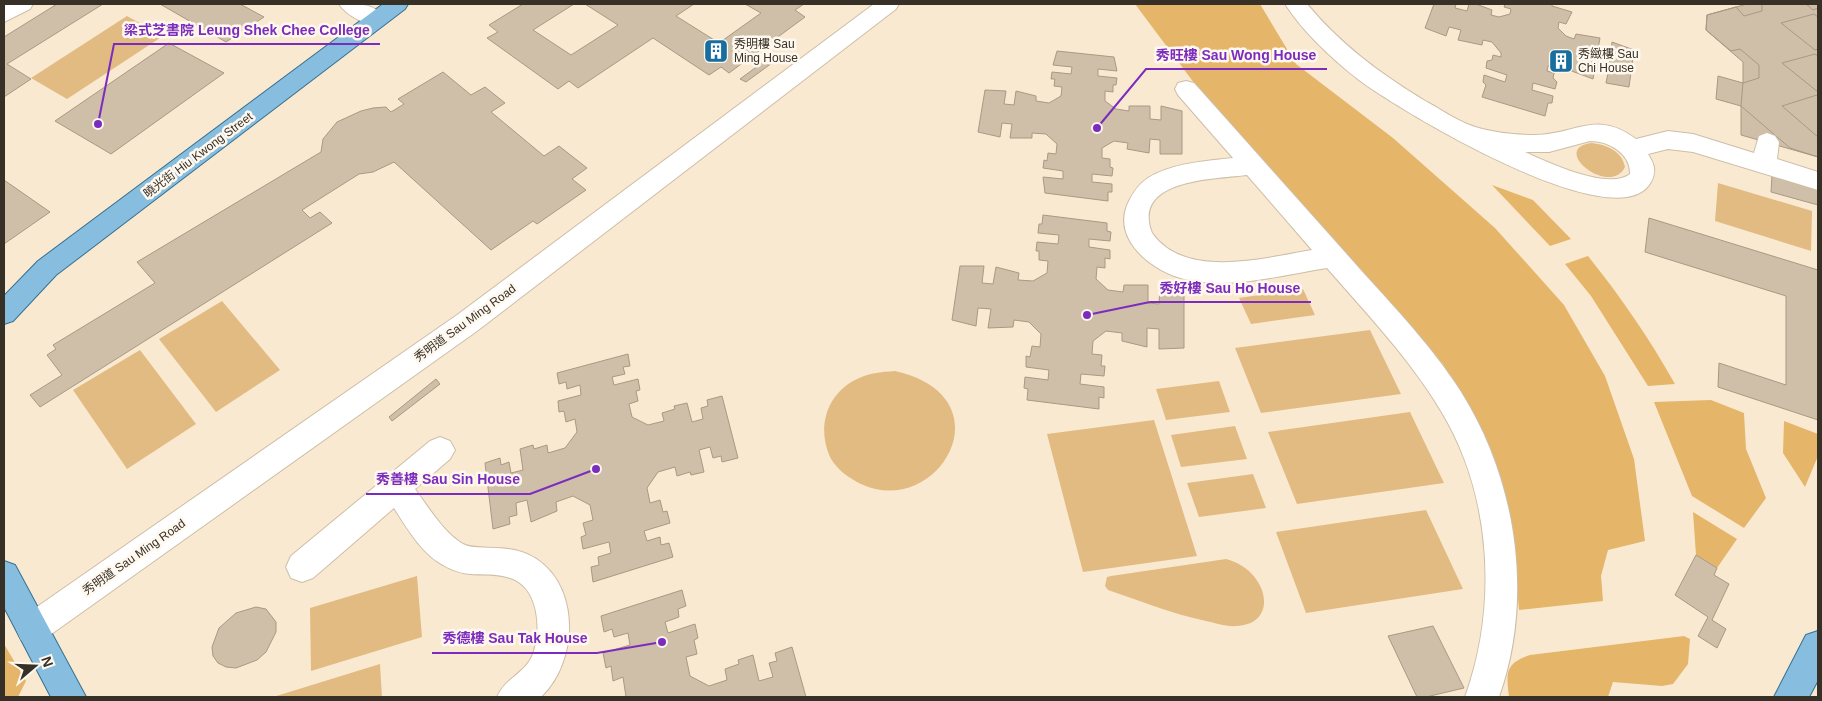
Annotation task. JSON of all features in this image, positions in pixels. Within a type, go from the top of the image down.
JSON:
[{"type":"main road","name":"曉光街 Hiu Kwong Street","points":[[4,313],[47,268],[397,4]]},
{"type":"main road","points":[[4,576],[69,697]]},
{"type":"main road","points":[[1792,697],[1818,647]]},
{"type":"street","points":[[4,15],[22,4]]},
{"type":"street","points":[[350,4],[375,20]]},
{"type":"street","points":[[1296,4],[1311,23],[1342,54],[1380,84],[1462,132],[1532,165],[1602,188],[1627,188],[1636,183],[1642,176],[1643,168],[1640,158],[1632,149],[1608,135],[1582,132],[1553,143],[1525,144],[1462,132]]},
{"type":"street","name":"秀明道 Sau Ming Road","points":[[32,629],[466,323],[872,8]]},
{"type":"street","points":[[1186,90],[1407,340],[1439,381],[1465,426],[1484,474],[1497,525],[1502,578],[1499,632],[1487,686],[1482,697]]},
{"type":"street","points":[[1632,149],[1668,140],[1766,153],[1818,181]]},
{"type":"street","points":[[1253,165],[1181,175],[1163,180],[1148,188],[1139,201],[1135,216],[1138,232],[1148,247],[1164,260],[1182,268],[1204,273],[1333,257]]},
{"type":"street","points":[[302,567],[440,450]]},
{"type":"street","points":[[396,487],[440,544],[452,554],[464,560],[514,563],[528,570],[539,581],[547,594],[552,612],[553,637],[548,655],[542,671],[514,697]]},
{"type":"shaded area","points":[[1135,4],[1260,4],[1296,64],[1393,138],[1495,228],[1564,305],[1605,376],[1634,459],[1645,541],[1608,550],[1601,576],[1603,601],[1519,610],[1514,552],[1502,490],[1480,427],[1443,364],[1230,131]]},
{"type":"shaded area","points":[[127,16],[163,36],[67,99],[31,78]]},
{"type":"shaded area","points":[[1592,143],[1603,145],[1613,150],[1621,157],[1625,167],[1617,175],[1607,177],[1596,174],[1586,168],[1579,161],[1576,153],[1580,147]]},
{"type":"shaded area","points":[[1718,183],[1812,211],[1811,251],[1715,221]]},
{"type":"shaded area","points":[[1492,185],[1533,200],[1571,239],[1550,246]]},
{"type":"shaded area","points":[[1588,256],[1634,318],[1675,384],[1648,386],[1591,296],[1565,264]]},
{"type":"shaded area","points":[[1303,289],[1315,315],[1251,324],[1239,298]]},
{"type":"shaded area","points":[[222,301],[280,370],[216,412],[159,339]]},
{"type":"shaded area","points":[[1370,330],[1401,394],[1261,413],[1235,348]]},
{"type":"shaded area","points":[[140,350],[196,424],[127,469],[73,390]]},
{"type":"shaded area","points":[[895,371],[930,385],[949,405],[955,428],[950,451],[936,471],[915,485],[889,491],[861,484],[840,470],[830,457],[824,435],[827,413],[831,403],[845,386],[865,376]]},
{"type":"shaded area","points":[[1219,381],[1230,412],[1166,420],[1156,389]]},
{"type":"shaded area","points":[[1711,400],[1744,413],[1746,449],[1766,498],[1744,528],[1692,496],[1654,402]]},
{"type":"shaded area","points":[[1410,412],[1444,483],[1297,504],[1268,432]]},
{"type":"shaded area","points":[[1154,420],[1197,556],[1083,572],[1047,434]]},
{"type":"shaded area","points":[[1784,421],[1818,434],[1818,456],[1805,487],[1783,453]]},
{"type":"shaded area","points":[[1235,426],[1247,459],[1181,467],[1171,435]]},
{"type":"shaded area","points":[[1253,474],[1266,508],[1199,517],[1187,483]]},
{"type":"shaded area","points":[[1426,510],[1463,589],[1306,613],[1276,532]]},
{"type":"shaded area","points":[[1693,512],[1737,539],[1717,568],[1696,555]]},
{"type":"shaded area","points":[[1226,559],[1241,565],[1252,574],[1260,585],[1264,596],[1264,607],[1259,617],[1250,623],[1228,626],[1193,618],[1108,590],[1105,586],[1107,577],[1111,576]]},
{"type":"shaded area","points":[[417,576],[422,637],[311,671],[310,608]]},
{"type":"shaded area","points":[[1684,636],[1690,639],[1688,664],[1673,684],[1662,686],[1613,682],[1608,697],[1509,697],[1509,670],[1516,662],[1530,655]]},
{"type":"shaded area","points":[[4,644],[26,681],[18,697],[4,697]]},
{"type":"shaded area","points":[[380,664],[382,697],[273,697]]},
{"type":"building","points":[[57,4],[103,4],[7,64],[31,79],[4,97],[4,37]]},
{"type":"building","points":[[160,4],[240,4],[264,17],[226,42]]},
{"type":"building","name":"秀明樓 Sau Ming House","points":[[523,4],[574,4],[533,30],[571,55],[618,25],[585,4],[694,4],[676,16],[719,43],[761,13],[745,4],[804,4],[795,10],[805,17],[729,73],[721,67],[709,75],[653,38],[578,88],[569,81],[558,89],[487,38],[498,32],[489,25]]},
{"type":"building","name":"秀緻樓 Sau Chi House","points":[[1434,4],[1456,4],[1455,8],[1467,11],[1469,4],[1476,4],[1492,10],[1491,15],[1499,17],[1510,14],[1511,9],[1504,7],[1505,4],[1552,4],[1552,6],[1572,12],[1566,24],[1559,22],[1558,28],[1566,36],[1574,39],[1576,34],[1600,38],[1598,49],[1611,52],[1612,42],[1634,50],[1629,87],[1606,83],[1608,73],[1595,69],[1593,79],[1569,70],[1570,65],[1561,62],[1548,66],[1547,71],[1554,73],[1553,78],[1557,82],[1555,89],[1533,83],[1532,90],[1553,96],[1552,103],[1548,103],[1545,116],[1482,97],[1486,85],[1483,82],[1484,75],[1505,82],[1507,75],[1486,68],[1487,61],[1492,60],[1493,55],[1501,57],[1501,53],[1492,42],[1483,40],[1482,45],[1458,40],[1461,30],[1449,27],[1446,36],[1425,28]]},
{"type":"building","points":[[1747,4],[1818,4],[1818,157],[1741,135],[1741,106],[1716,99],[1718,76],[1743,83],[1743,62],[1706,30],[1707,15]]},
{"type":"building","points":[[1762,4],[1806,4],[1813,10],[1818,8],[1818,17],[1814,14],[1781,23],[1815,50],[1818,49],[1818,56],[1815,54],[1782,63],[1818,92],[1818,97],[1817,95],[1782,106],[1818,137],[1818,157],[1790,148],[1741,106],[1743,83],[1759,78],[1759,65],[1740,49],[1731,51],[1706,30],[1707,15],[1736,7],[1744,16],[1762,11]]},
{"type":"building","points":[[169,43],[224,73],[111,154],[55,121]]},
{"type":"building","points":[[1057,51],[1114,57],[1117,71],[1098,69],[1098,76],[1117,78],[1116,85],[1113,85],[1113,92],[1105,91],[1105,101],[1116,109],[1129,111],[1129,106],[1150,106],[1150,119],[1161,120],[1161,106],[1182,111],[1182,154],[1160,154],[1160,140],[1150,139],[1149,153],[1127,149],[1128,143],[1114,141],[1102,148],[1102,158],[1110,159],[1110,167],[1113,168],[1112,176],[1092,174],[1092,182],[1112,184],[1112,192],[1108,192],[1108,201],[1045,193],[1043,177],[1063,179],[1063,171],[1043,168],[1044,160],[1047,161],[1048,153],[1056,154],[1057,144],[1046,134],[1032,133],[1032,138],[1010,138],[1012,124],[1002,123],[1000,137],[978,132],[985,90],[1006,91],[1004,104],[1014,105],[1016,91],[1036,96],[1036,101],[1049,103],[1061,96],[1062,87],[1054,86],[1055,79],[1051,79],[1052,72],[1071,74],[1072,67],[1053,65]]},
{"type":"building","points":[[766,60],[772,63],[746,82],[740,79]]},
{"type":"building","points":[[443,72],[471,95],[485,87],[505,103],[491,112],[544,156],[559,146],[587,168],[572,179],[586,190],[537,224],[533,221],[491,250],[394,162],[373,172],[359,174],[302,210],[310,218],[320,212],[332,223],[40,407],[30,395],[62,375],[47,355],[56,349],[53,345],[155,283],[137,262],[321,152],[323,139],[337,122],[361,111],[373,108],[386,107],[391,112],[404,104],[398,99]]},
{"type":"building","points":[[1772,175],[1818,188],[1818,205],[1771,192]]},
{"type":"building","points":[[4,180],[50,212],[4,244]]},
{"type":"building","points":[[1043,215],[1107,223],[1107,231],[1111,232],[1110,241],[1089,239],[1089,247],[1110,250],[1110,259],[1105,258],[1105,268],[1097,267],[1096,279],[1108,290],[1123,292],[1124,285],[1148,285],[1148,303],[1159,304],[1160,286],[1184,292],[1184,348],[1159,349],[1159,329],[1147,328],[1147,347],[1122,341],[1122,333],[1106,331],[1093,341],[1092,354],[1102,355],[1101,366],[1105,366],[1104,376],[1081,374],[1080,384],[1104,387],[1104,398],[1099,397],[1099,409],[1027,400],[1028,389],[1024,388],[1025,377],[1048,380],[1049,370],[1026,367],[1026,356],[1030,357],[1032,346],[1040,347],[1041,334],[1029,322],[1014,320],[1013,327],[988,328],[991,309],[978,308],[976,326],[952,320],[960,266],[984,266],[982,283],[993,284],[996,267],[1019,273],[1018,280],[1033,281],[1047,273],[1048,261],[1039,260],[1039,251],[1036,251],[1037,242],[1058,244],[1059,235],[1038,233]]},
{"type":"building","points":[[1649,218],[1818,270],[1818,420],[1718,387],[1719,363],[1786,385],[1786,296],[1645,252]]},
{"type":"building","points":[[628,354],[630,366],[623,367],[625,374],[612,377],[614,385],[638,379],[640,390],[636,391],[638,401],[629,404],[632,417],[648,425],[664,421],[662,413],[675,409],[674,406],[687,403],[692,422],[703,419],[701,408],[708,406],[707,400],[722,396],[738,458],[722,462],[721,456],[713,458],[710,447],[699,450],[704,472],[691,475],[690,472],[677,476],[675,467],[658,472],[647,488],[650,503],[660,500],[663,512],[667,511],[670,523],[644,531],[647,541],[660,537],[661,545],[669,543],[673,557],[593,582],[591,567],[599,565],[598,557],[611,553],[609,542],[583,549],[581,537],[586,535],[583,523],[593,520],[590,505],[573,496],[556,502],[557,511],[531,522],[527,500],[516,503],[517,515],[509,517],[510,524],[493,529],[485,463],[500,458],[501,465],[509,462],[511,473],[523,470],[520,449],[533,445],[534,449],[547,445],[548,453],[565,448],[577,432],[575,419],[566,422],[564,411],[559,412],[558,401],[581,395],[580,385],[567,389],[566,382],[559,384],[557,373]]},
{"type":"building","points":[[436,379],[440,384],[392,421],[389,417]]},
{"type":"building","points":[[1696,555],[1717,568],[1714,575],[1729,584],[1712,620],[1726,629],[1717,648],[1698,636],[1708,617],[1675,595]]},
{"type":"building","points":[[682,590],[686,606],[678,609],[679,617],[665,622],[668,633],[695,624],[698,638],[694,640],[697,654],[686,657],[690,676],[709,686],[727,680],[725,669],[739,664],[738,660],[753,655],[759,681],[773,677],[769,663],[777,661],[775,653],[792,647],[806,697],[626,697],[623,677],[613,681],[611,666],[606,668],[603,653],[630,645],[628,633],[614,637],[612,629],[604,632],[601,616]]},
{"type":"building","points":[[256,607],[266,609],[276,622],[276,632],[266,652],[257,660],[236,668],[226,667],[218,663],[213,656],[212,647],[219,628],[236,613]]},
{"type":"building","points":[[1433,626],[1464,688],[1426,697],[1417,697],[1388,636]]},
{"type":"place","name":"秀明樓 Sau Ming House","points":[[716,51]]},
{"type":"place","name":"秀緻樓 Sau Chi House","points":[[1561,61]]},
{"type":"place","name":"梁式芝書院 Leung Shek Chee College","points":[[98,124]]},
{"type":"place","name":"秀旺樓 Sau Wong House","points":[[1097,128]]},
{"type":"place","name":"秀好樓 Sau Ho House","points":[[1087,315]]},
{"type":"place","name":"秀善樓 Sau Sin House","points":[[596,469]]},
{"type":"place","name":"秀德樓 Sau Tak House","points":[[662,642]]}]
